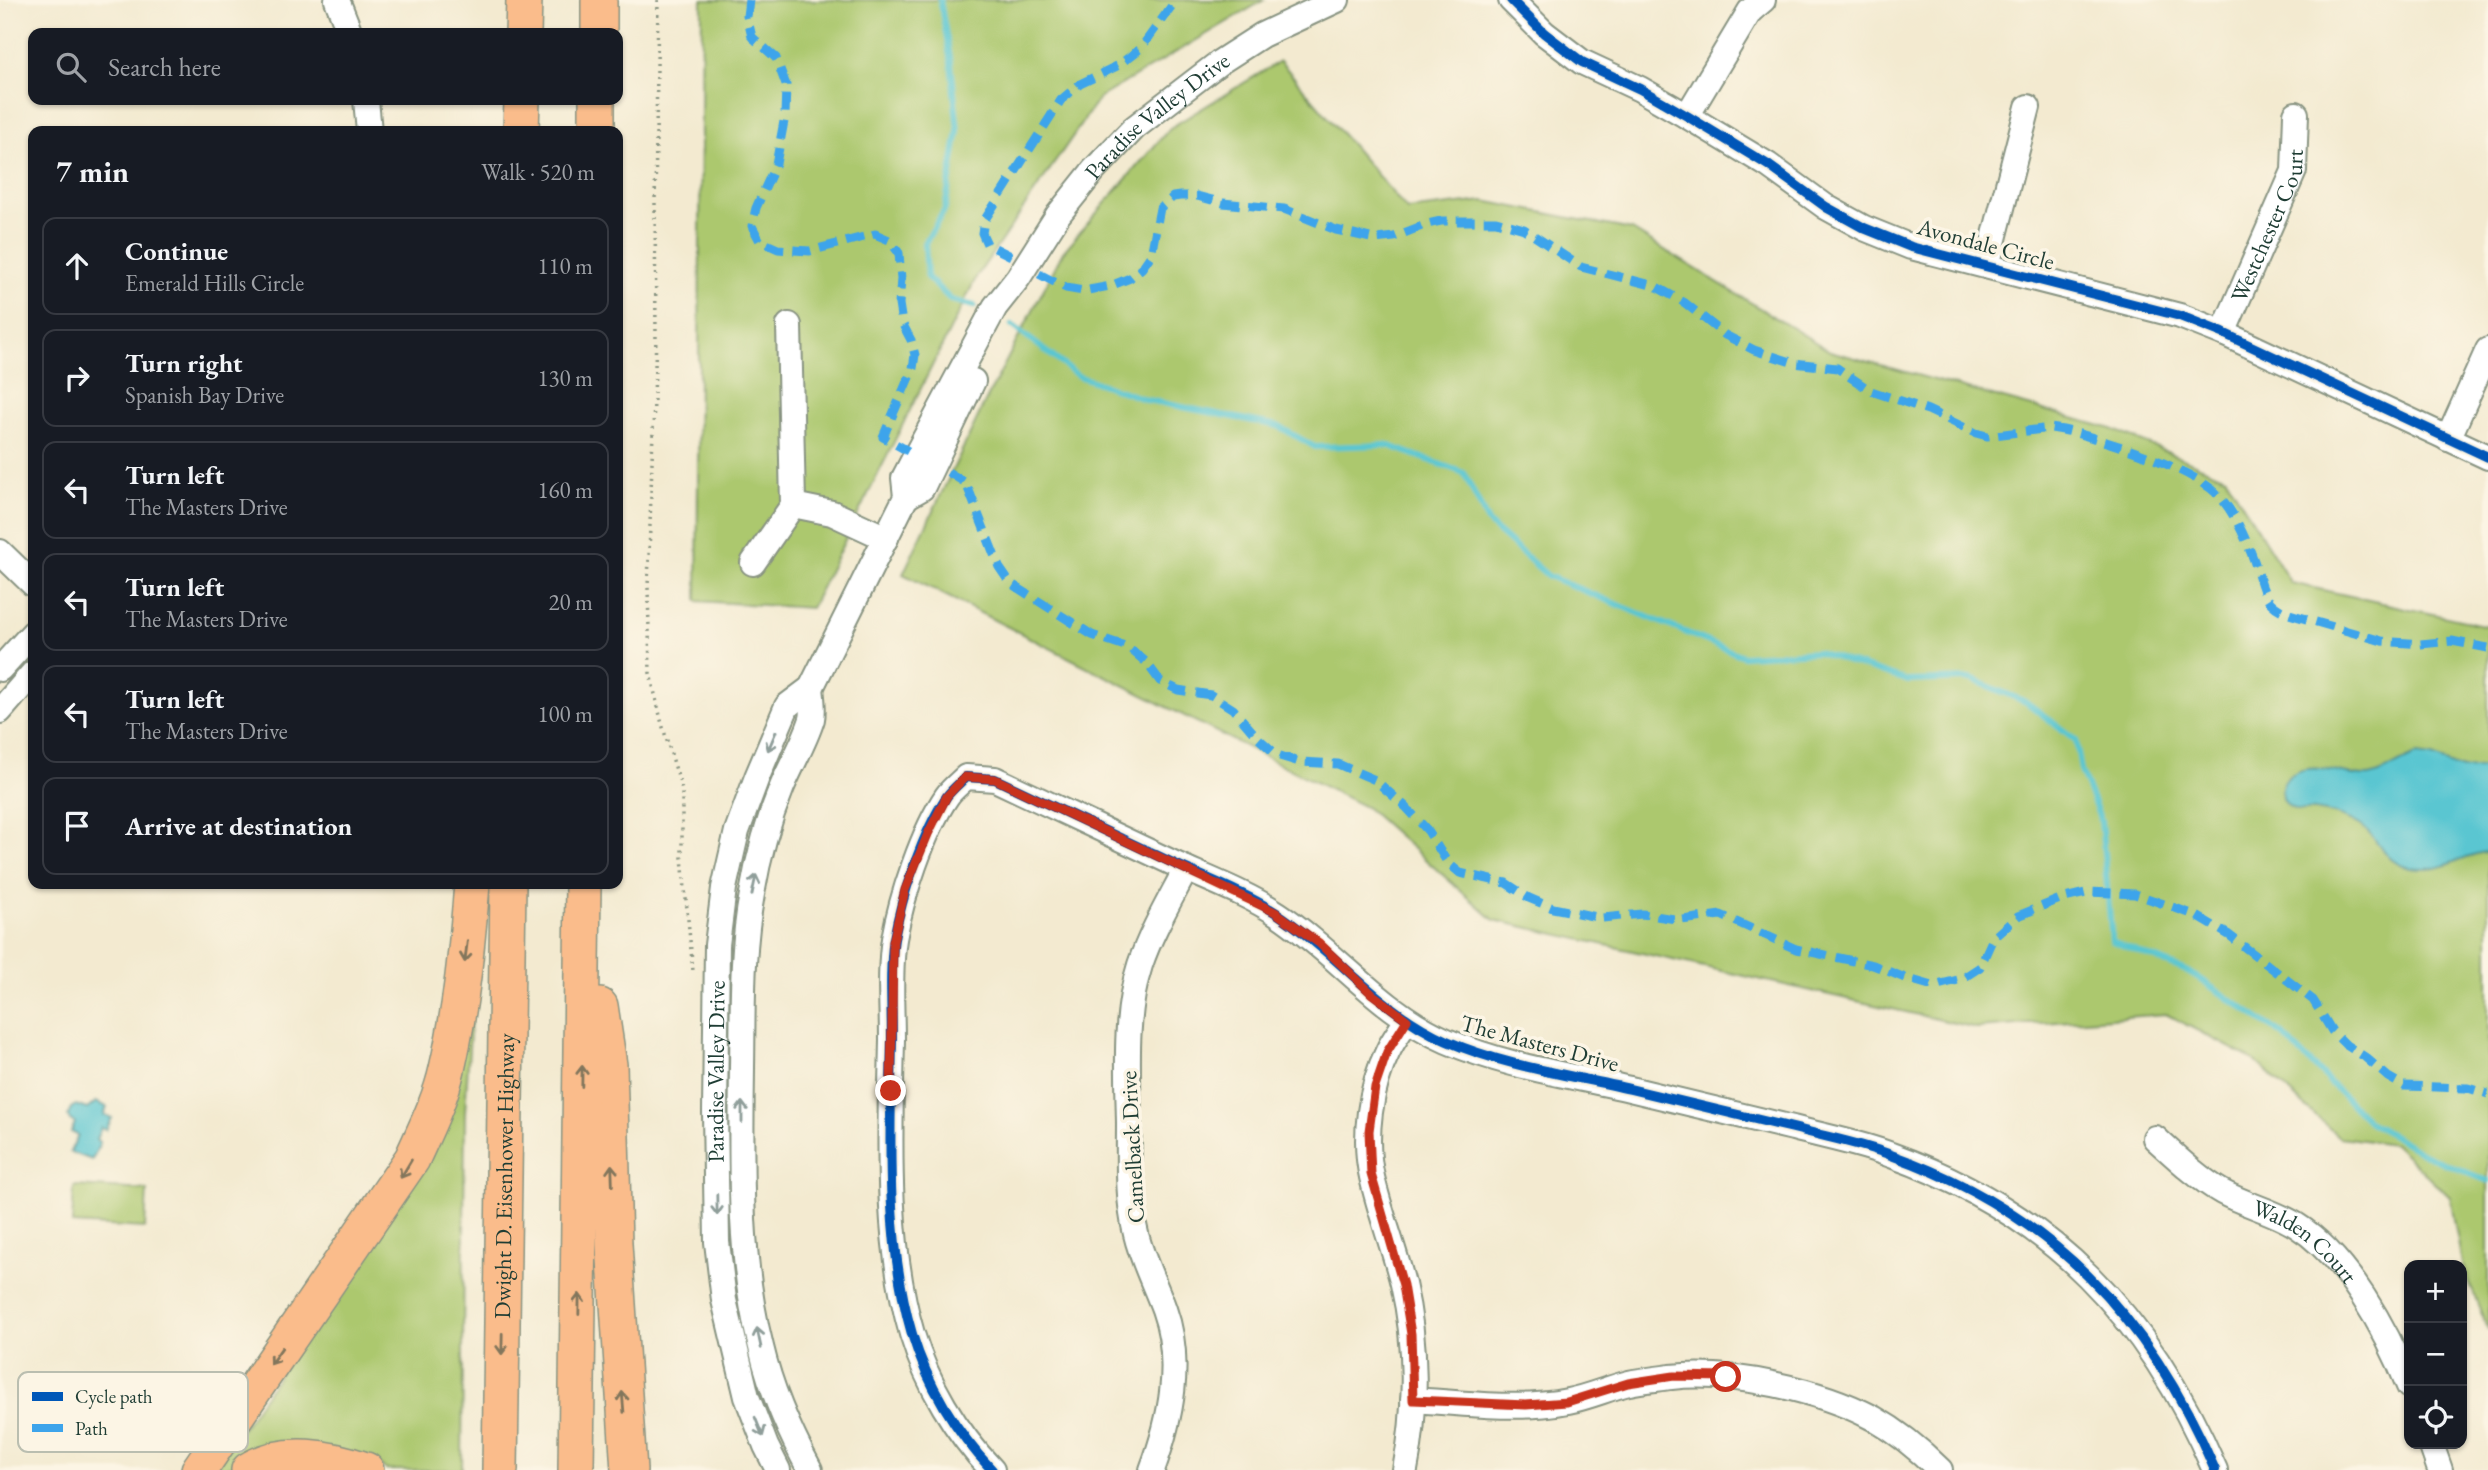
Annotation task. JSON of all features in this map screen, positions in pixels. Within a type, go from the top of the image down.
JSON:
[{"type":"highway","points":[[523,28],[524,0]]},
{"type":"highway","points":[[598,28],[599,0]]},
{"type":"highway","points":[[521,126],[522,105]]},
{"type":"highway","points":[[597,105],[597,126]]},
{"type":"highway","points":[[248,1398],[412,1159],[433,1112],[447,1071],[466,947],[472,889]]},
{"type":"highway","name":"Dwight D. Eisenhower Highway","points":[[500,1470],[508,889]]},
{"type":"highway","points":[[576,1470],[583,890]]},
{"type":"highway","points":[[583,890],[609,1065],[614,1244],[629,1470]]},
{"type":"highway","points":[[199,1470],[211,1452]]},
{"type":"highway","points":[[249,1470],[290,1457],[332,1459],[366,1470]]},
{"type":"street","points":[[337,0],[348,28]]},
{"type":"street","name":"Paradise Valley Drive","points":[[778,1470],[747,1397],[734,1353],[722,1289],[717,1242],[717,945],[724,888],[737,831],[757,777],[787,706],[811,688],[906,497],[904,478],[995,307],[1018,278],[1058,215],[1094,170],[1134,128],[1220,62],[1262,35],[1337,0]]},
{"type":"street","name":"Avondale Circle","points":[[1511,0],[1544,33],[1582,62],[1640,89],[1687,116],[1864,228],[1911,247],[2180,316],[2223,333],[2488,457]]},
{"type":"street","points":[[1687,116],[1750,11],[1763,0]]},
{"type":"street","points":[[366,105],[369,126]]},
{"type":"street","points":[[1987,266],[2028,107]]},
{"type":"street","name":"Westchester Court","points":[[2223,333],[2294,171],[2295,114]]},
{"type":"street","points":[[753,563],[793,505],[789,325]]},
{"type":"street","points":[[2448,439],[2488,349]]},
{"type":"street","points":[[793,505],[832,513],[886,538]]},
{"type":"street","points":[[0,552],[28,579]]},
{"type":"street","points":[[0,669],[28,638]]},
{"type":"street","points":[[0,711],[28,679]]},
{"type":"street","name":"Paradise Valley Drive","points":[[810,1470],[794,1440],[775,1393],[761,1348],[750,1297],[745,1240],[742,1112],[745,948],[751,895],[781,789],[812,717],[811,688]]},
{"type":"street","name":"The Masters Drive","points":[[992,1470],[949,1416],[913,1337],[899,1282],[893,1239],[893,942],[905,890],[928,834],[947,796],[965,777],[995,779],[1275,912],[1319,943],[1372,994],[1407,1020],[1446,1041],[1495,1058],[1889,1154],[1942,1175],[2005,1208],[2057,1247],[2112,1299],[2159,1362],[2193,1419],[2215,1470]]},
{"type":"street","name":"Camelback Drive","points":[[1152,1470],[1165,1435],[1173,1396],[1172,1354],[1165,1312],[1136,1236],[1129,1197],[1128,1047],[1131,1001],[1141,964],[1186,869]]},
{"type":"street","points":[[1405,1470],[1413,1400],[1411,1334],[1403,1285],[1371,1174],[1369,1131],[1375,1087],[1387,1052],[1407,1020]]},
{"type":"street","name":"Walden Court","points":[[2155,1138],[2222,1191],[2295,1225],[2321,1245],[2366,1302],[2404,1376]]},
{"type":"street","points":[[1413,1400],[1526,1405],[1567,1402],[1628,1383],[1674,1376],[1738,1378],[1773,1383],[1814,1395],[1872,1418],[1916,1447],[1940,1470]]},
{"type":"street","points":[[2433,1449],[2440,1470]]},
{"type":"path","points":[[658,0],[656,336],[648,587],[650,673],[682,790],[682,858],[693,974]]},
{"type":"green space","points":[[702,0],[1264,0],[1099,98],[977,276],[811,608],[697,601]]},
{"type":"green space","points":[[1280,61],[1407,210],[1484,201],[1632,230],[1830,351],[2112,429],[2226,477],[2291,583],[2488,626],[2488,1330],[2467,1277],[2467,1260],[2461,1260],[2450,1197],[2394,1144],[2339,1137],[2254,1060],[2166,1014],[1977,1028],[1494,920],[1367,808],[903,574],[985,402],[1063,252],[1170,128]]},
{"type":"green space","points":[[471,1016],[465,1112],[462,1470],[387,1470],[372,1460],[251,1453],[224,1470],[214,1470],[226,1452],[248,1452],[248,1420],[410,1181]]},
{"type":"green space","points":[[74,1186],[147,1190],[145,1228],[72,1224]]},
{"type":"water","points":[[2417,755],[2432,757],[2462,769],[2488,767],[2488,852],[2433,868],[2411,868],[2394,861],[2367,830],[2355,822],[2326,812],[2294,809],[2283,798],[2284,783],[2291,775],[2300,771],[2319,769],[2369,776]]},
{"type":"water","points":[[96,1102],[107,1107],[104,1115],[112,1118],[106,1130],[101,1128],[96,1139],[100,1143],[92,1160],[70,1152],[78,1135],[71,1132],[75,1123],[68,1116],[71,1108],[76,1105],[87,1109]]},
{"type":"waterway","points":[[940,0],[951,63],[958,131],[945,209],[925,243],[927,277],[951,300],[974,306]]},
{"type":"waterway","points":[[1012,325],[1078,376],[1147,400],[1278,426],[1315,447],[1387,445],[1464,473],[1489,524],[1548,576],[1743,656],[1818,652],[1908,681],[1971,679],[2026,702],[2076,740],[2081,771],[2101,821],[2112,941],[2189,972],[2282,1034],[2369,1122],[2432,1158],[2488,1181]]},
{"type":"marked path","points":[[749,0],[747,16],[752,37],[776,58],[786,85],[785,116],[776,164],[756,208],[752,226],[760,241],[778,249],[810,251],[875,234],[889,240],[899,253],[899,304],[902,323],[915,355],[913,368],[883,437],[908,451]]},
{"type":"marked path","points":[[1011,256],[987,244],[982,233],[984,221],[1061,100],[1080,84],[1119,65],[1141,48],[1176,0]]},
{"type":"marked path","points":[[1039,274],[1066,288],[1083,291],[1110,286],[1130,278],[1142,268],[1151,255],[1160,208],[1173,197],[1180,196],[1197,196],[1223,203],[1284,209],[1336,230],[1375,239],[1394,237],[1441,221],[1496,221],[1524,229],[1581,267],[1655,286],[1685,303],[1725,335],[1754,350],[1794,363],[1837,368],[1871,391],[1928,410],[1976,433],[1987,436],[2051,428],[2063,430],[2123,447],[2191,476],[2220,497],[2235,518],[2253,558],[2262,587],[2271,603],[2286,613],[2382,641],[2420,644],[2452,641],[2488,648]]},
{"type":"marked path","points":[[948,472],[966,483],[999,567],[1010,583],[1092,635],[1128,647],[1146,662],[1160,681],[1178,690],[1211,695],[1233,709],[1277,755],[1299,762],[1338,764],[1375,780],[1428,831],[1447,862],[1460,873],[1506,883],[1529,898],[1553,908],[1602,918],[1642,914],[1682,920],[1721,915],[1796,949],[1873,965],[1933,986],[1962,979],[1980,967],[1993,938],[2018,916],[2060,899],[2090,892],[2135,894],[2195,915],[2229,935],[2313,1000],[2332,1031],[2388,1077],[2404,1086],[2468,1088],[2488,1094]]},
{"type":"cycle path","points":[[1511,0],[1544,33],[1582,62],[1640,89],[1687,116],[1768,165],[1826,207],[1864,228],[1911,247],[2180,316],[2223,333],[2488,457]]},
{"type":"cycle path","points":[[992,1470],[966,1440],[944,1406],[918,1353],[903,1299],[897,1263],[891,1188],[891,976],[894,939],[908,885],[930,827],[947,796],[966,777],[995,779],[1253,899],[1299,929],[1401,1014],[1447,1041],[1514,1063],[1867,1147],[1948,1179],[2000,1207],[2046,1239],[2088,1276],[2126,1318],[2159,1364],[2189,1415],[2215,1470]]},
{"type":"route","points":[[891,1091],[893,942],[905,890],[947,796],[965,777],[995,779],[1275,912],[1319,943],[1372,994],[1407,1020],[1387,1052],[1375,1087],[1369,1131],[1371,1174],[1403,1285],[1411,1334],[1413,1400],[1526,1405],[1567,1402],[1628,1383],[1674,1376],[1726,1377]]}]
